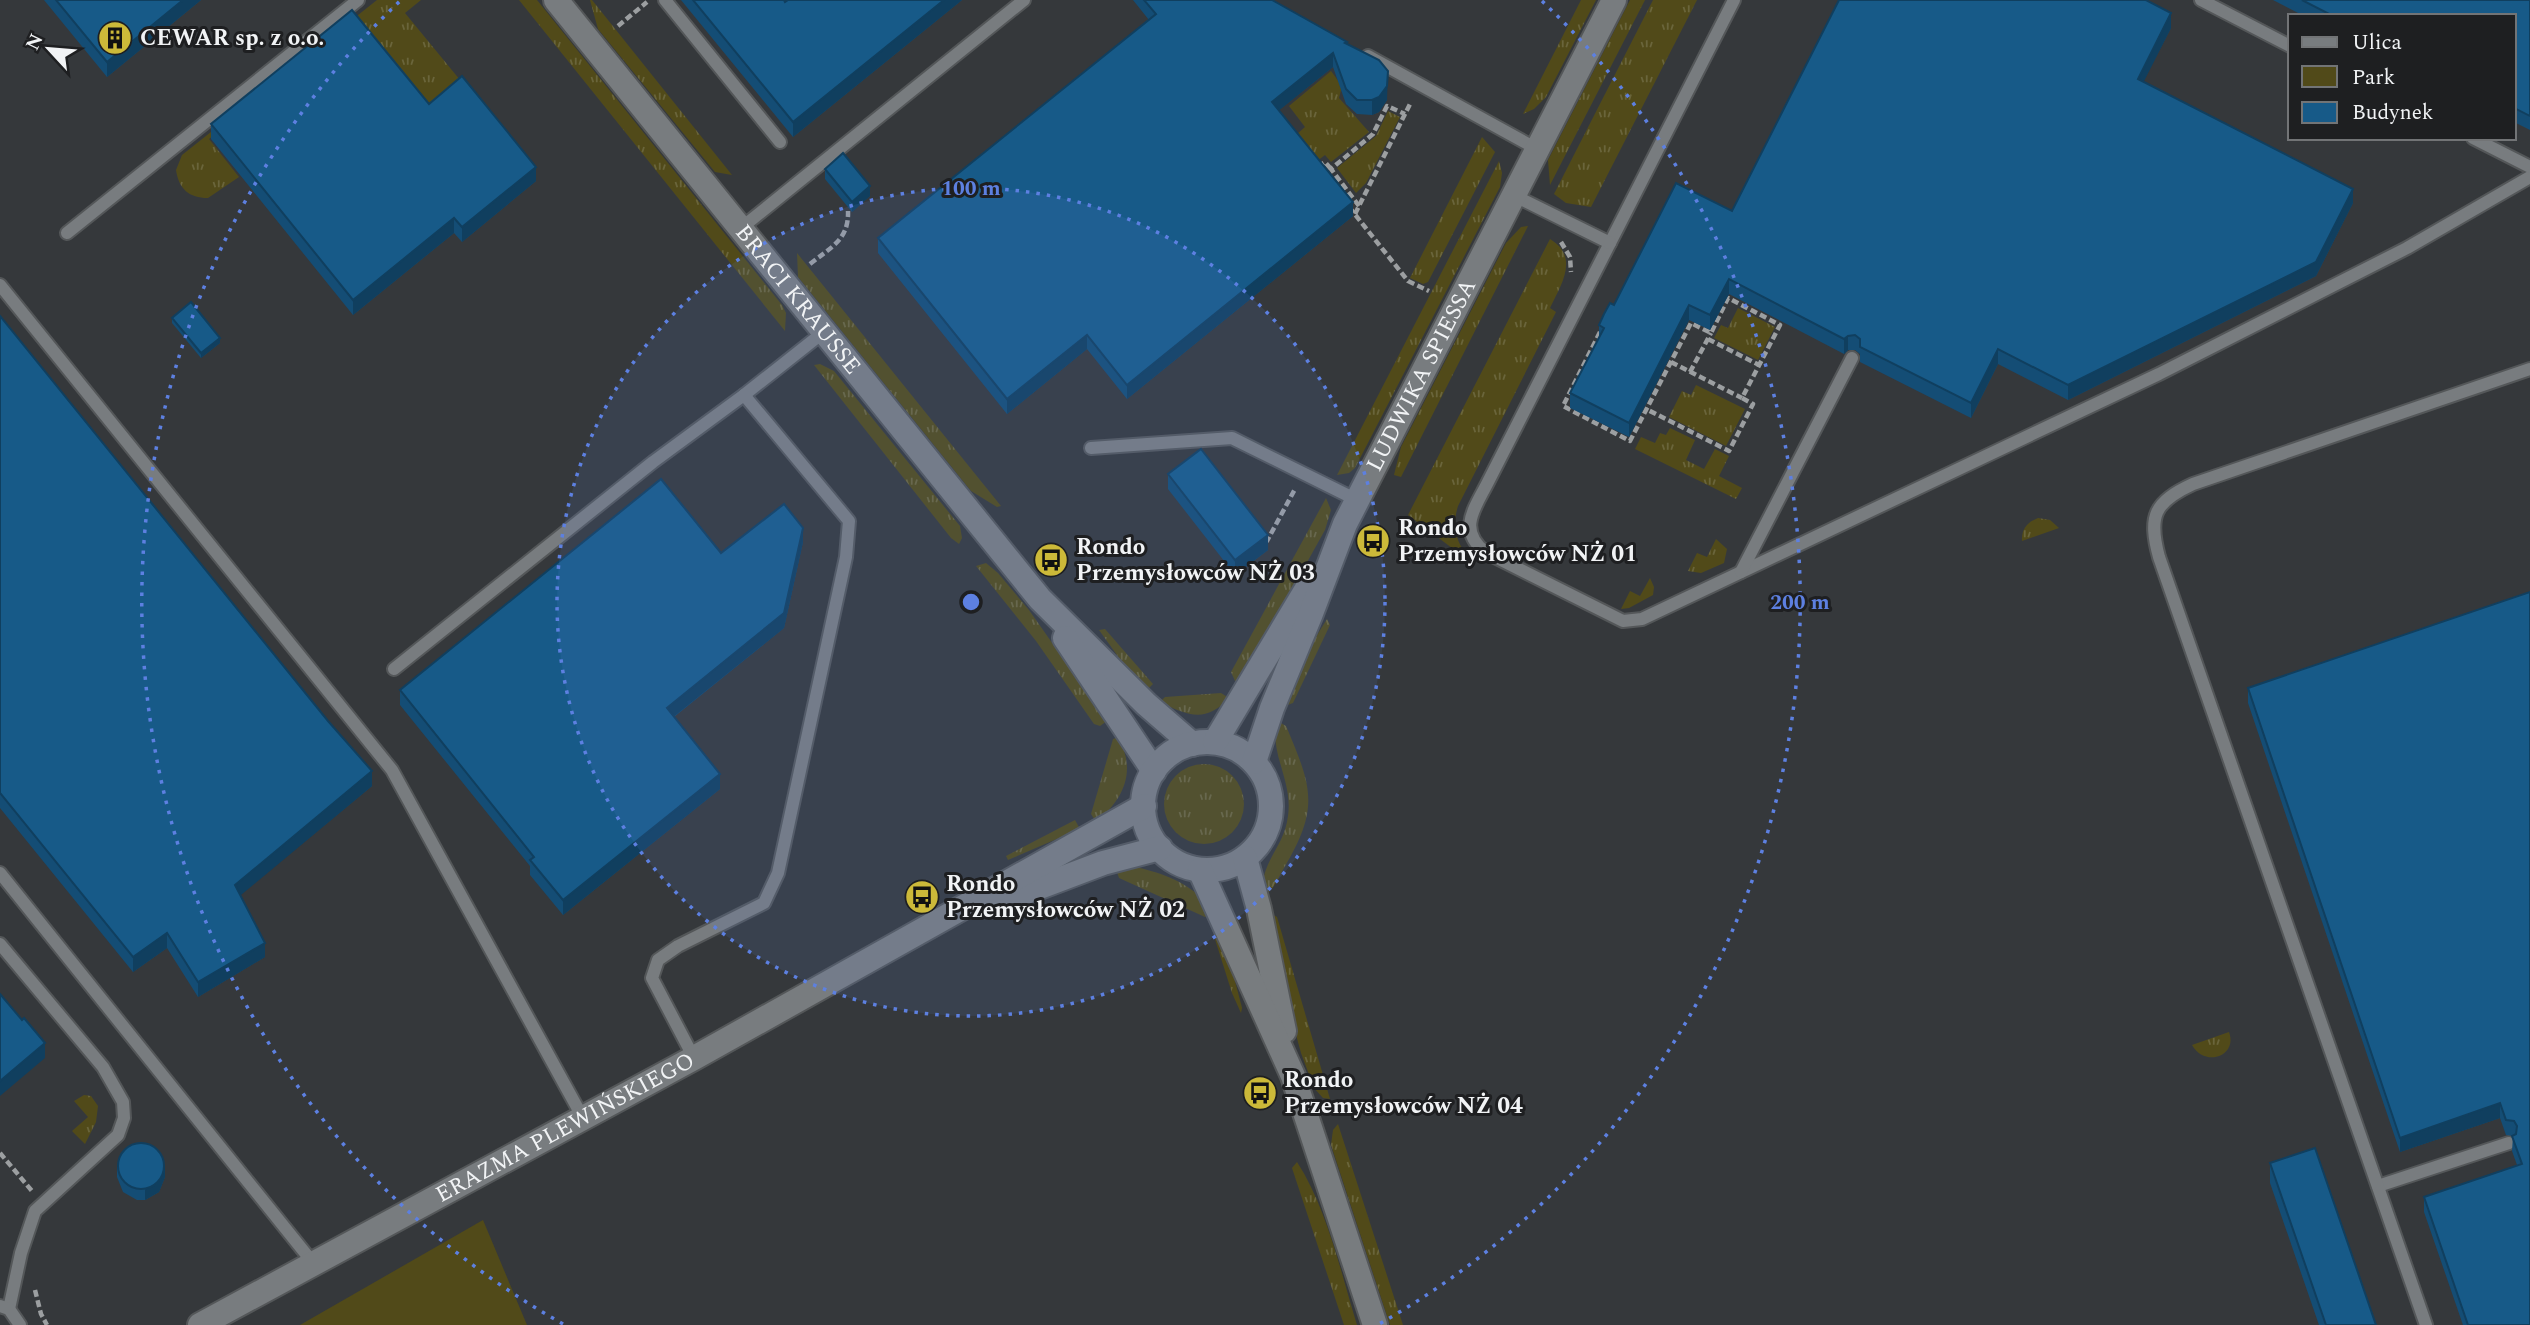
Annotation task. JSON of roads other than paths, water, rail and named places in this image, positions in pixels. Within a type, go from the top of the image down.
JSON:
[{"type":"street","name":"BRACI KRAUSSE","points":[[555,0],[1040,599],[1154,771]]},
{"type":"street","name":"LUDWIKA SPIESSA","points":[[1254,762],[1272,708],[1345,524],[1614,0]]},
{"type":"street","points":[[1203,743],[1243,752],[1254,762],[1270,789],[1271,812],[1265,834],[1245,858],[1224,868],[1200,870],[1178,863],[1160,848],[1147,828],[1143,806],[1144,793],[1154,771],[1164,759],[1203,743],[1345,524]]},
{"type":"street","name":"BRACI KRAUSSE","points":[[1040,599],[1146,704],[1203,743]]},
{"type":"street","name":"ERAZMA PLEWIŃSKIEGO","points":[[200,1325],[694,1058],[1143,806]]},
{"type":"street","name":"ERAZMA PLEWIŃSKIEGO","points":[[928,929],[1103,863],[1160,848]]},
{"type":"street","points":[[1245,858],[1259,909],[1293,1076]]},
{"type":"street","points":[[1200,870],[1293,1076],[1375,1325]]},
{"type":"lane","points":[[67,233],[358,0]]},
{"type":"lane","points":[[665,0],[780,142]]},
{"type":"lane","points":[[740,229],[1024,0]]},
{"type":"lane","points":[[1734,0],[1471,516],[1472,539],[1493,558],[1623,621],[1642,619],[2159,374],[2407,248],[2530,177]]},
{"type":"lane","points":[[2200,0],[2288,45]]},
{"type":"lane","points":[[1357,49],[1537,149]]},
{"type":"lane","points":[[2477,140],[2530,167]]},
{"type":"lane","points":[[1513,195],[1610,243]]},
{"type":"lane","points":[[0,285],[392,770],[583,1118]]},
{"type":"lane","points":[[394,669],[653,462],[825,331]]},
{"type":"lane","points":[[1741,572],[1853,358]]},
{"type":"lane","points":[[2426,1325],[2159,557],[2153,536],[2153,524],[2162,502],[2193,484],[2530,369]]},
{"type":"lane","points":[[694,1058],[652,978],[658,960],[678,946],[764,903],[778,873],[846,557],[849,522],[744,395]]},
{"type":"lane","points":[[1091,448],[1233,438],[1357,500]]},
{"type":"lane","points":[[0,873],[314,1264]]},
{"type":"lane","points":[[0,944],[103,1067],[123,1102],[124,1118],[118,1135],[35,1211],[4,1308],[20,1325]]},
{"type":"lane","points":[[2378,1186],[2509,1143]]},
{"type":"place","name":"CEWAR sp. z o.o.","points":[[115,38]]},
{"type":"place","name":"Rondo Przemysłowców NŻ 01","points":[[1373,541]]},
{"type":"place","name":"Rondo Przemysłowców NŻ 03","points":[[1051,560]]},
{"type":"place","name":"Rondo Przemysłowców NŻ 02","points":[[922,897]]},
{"type":"place","name":"Rondo Przemysłowców NŻ 04","points":[[1260,1093]]}]
